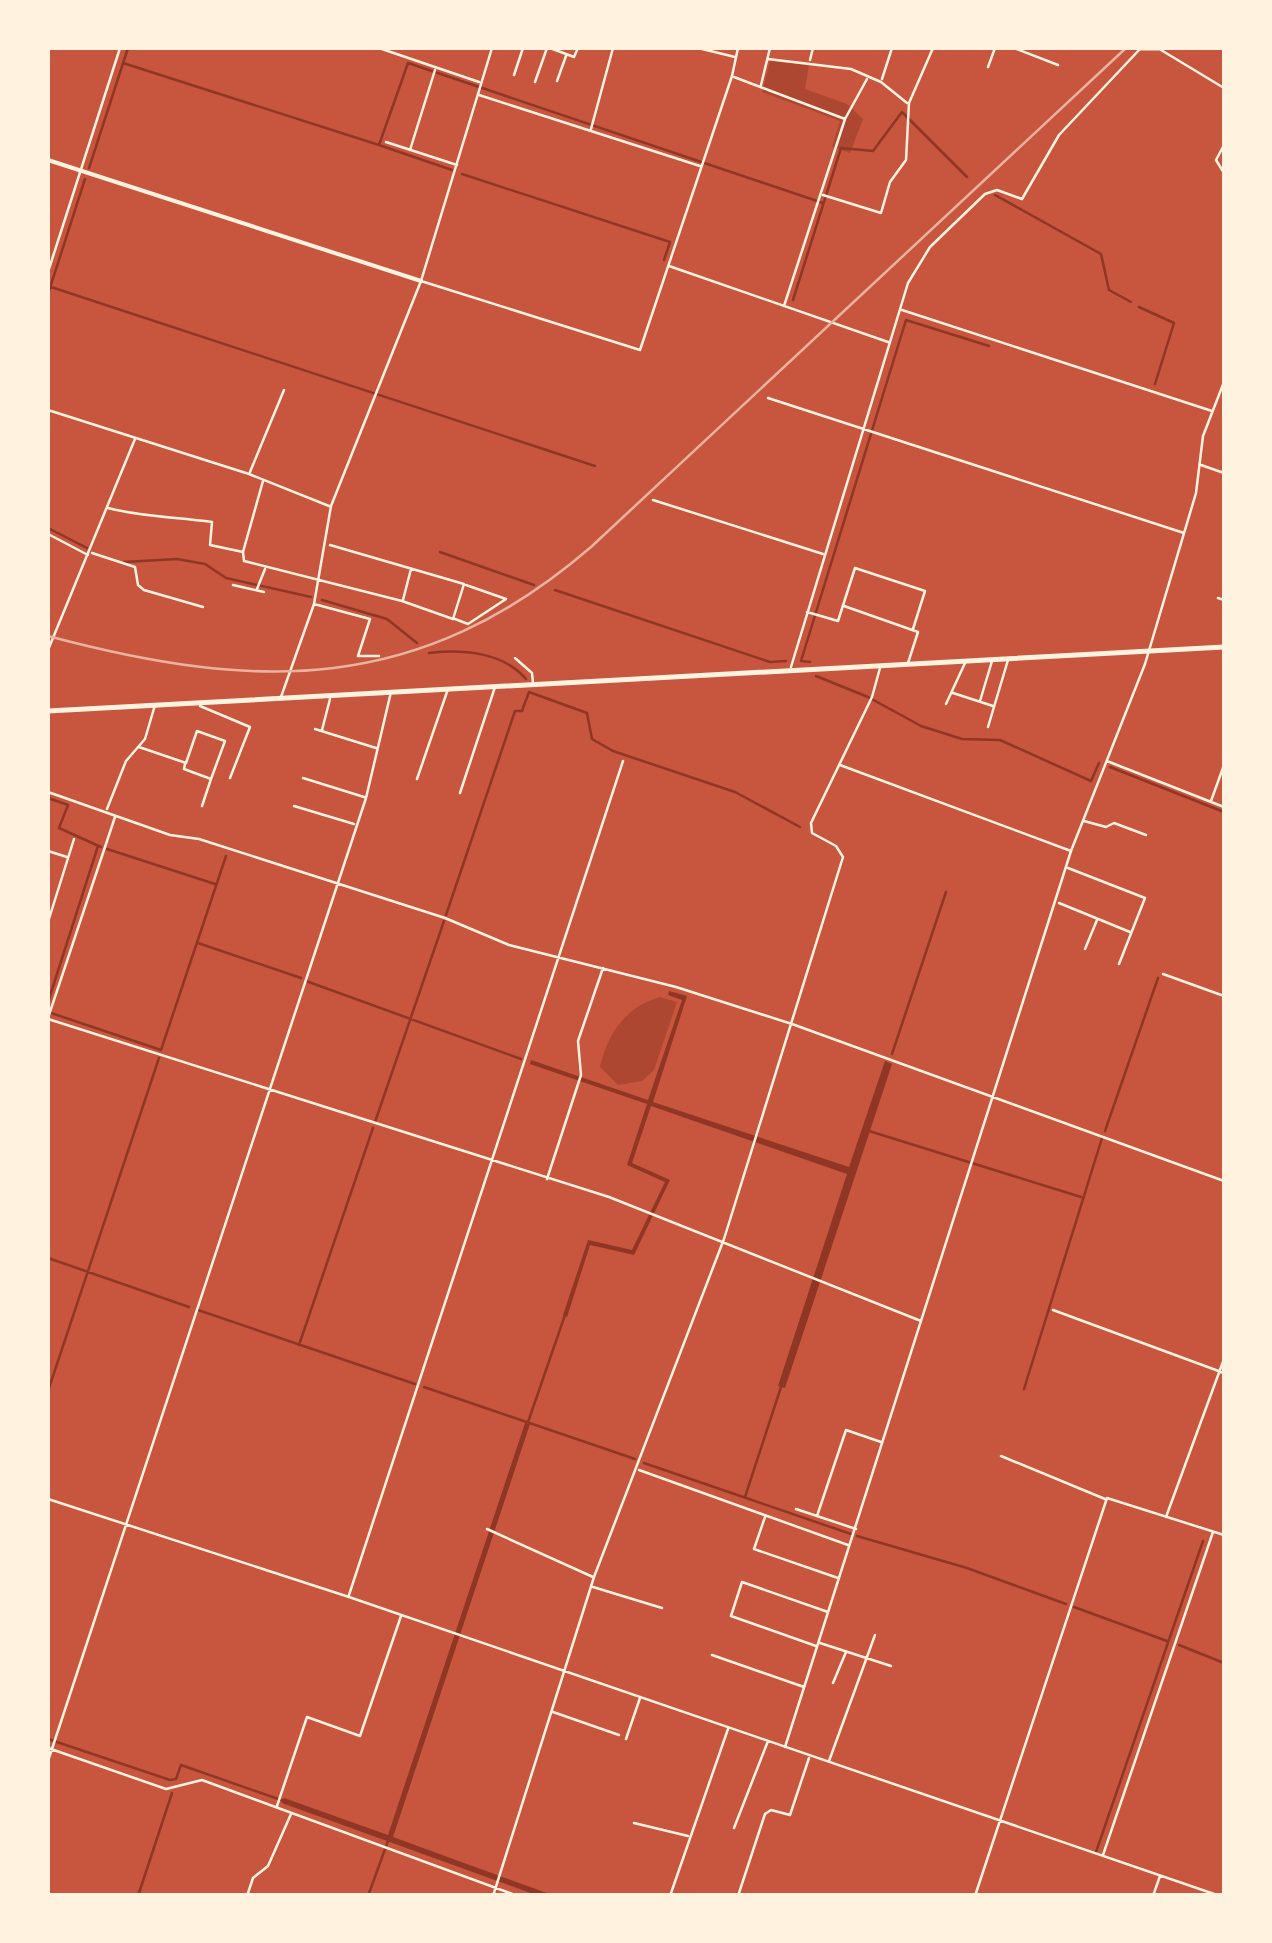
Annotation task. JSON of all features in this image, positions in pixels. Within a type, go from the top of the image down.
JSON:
[{"type":"main road","points":[[1141,48],[1161,48]]},
{"type":"main road","points":[[48,711],[1224,647]]},
{"type":"street","points":[[48,272],[120,48]]},
{"type":"street","points":[[378,48],[480,82]]},
{"type":"street","points":[[280,697],[314,604],[328,545],[331,506],[421,281],[492,48]]},
{"type":"street","points":[[514,74],[523,48]]},
{"type":"street","points":[[534,82],[548,48],[574,57],[578,48]]},
{"type":"street","points":[[590,131],[613,48]]},
{"type":"street","points":[[698,48],[736,57]]},
{"type":"street","points":[[48,160],[637,352],[732,76],[738,48]]},
{"type":"street","points":[[760,86],[770,48]]},
{"type":"street","points":[[810,62],[813,48]]},
{"type":"street","points":[[882,82],[892,48]]},
{"type":"street","points":[[820,194],[881,213],[890,182],[910,148],[908,103],[933,48]]},
{"type":"street","points":[[988,66],[995,48]]},
{"type":"street","points":[[1014,48],[1058,66]]},
{"type":"street","points":[[791,668],[888,342],[916,264],[984,194],[997,190],[1022,199],[1059,135],[1141,48]]},
{"type":"street","points":[[1161,48],[1166,57],[1224,88]]},
{"type":"street","points":[[557,81],[566,54]]},
{"type":"street","points":[[768,59],[851,69],[882,82],[908,103]]},
{"type":"street","points":[[410,150],[436,67]]},
{"type":"street","points":[[732,76],[845,119]]},
{"type":"street","points":[[784,306],[845,119],[867,77]]},
{"type":"street","points":[[477,94],[701,166]]},
{"type":"street","points":[[386,142],[458,166]]},
{"type":"street","points":[[1224,145],[1216,160],[1224,174]]},
{"type":"street","points":[[668,266],[888,342]]},
{"type":"street","points":[[900,309],[1212,411]]},
{"type":"street","points":[[785,1747],[1070,851],[1148,651],[1185,533],[1212,411],[1224,382]]},
{"type":"street","points":[[248,474],[284,390]]},
{"type":"street","points":[[768,398],[1185,533]]},
{"type":"street","points":[[48,410],[248,474],[331,506]]},
{"type":"street","points":[[48,650],[135,439]]},
{"type":"street","points":[[1200,464],[1224,472]]},
{"type":"street","points":[[264,480],[244,560],[402,601],[468,624],[506,599],[328,545]]},
{"type":"street","points":[[654,500],[824,554]]},
{"type":"street","points":[[108,508],[149,519],[170,516],[212,522],[210,544],[244,552]]},
{"type":"street","points":[[48,534],[90,554],[135,568],[138,586],[144,590],[203,607]]},
{"type":"street","points":[[257,590],[265,568]]},
{"type":"street","points":[[402,601],[412,568]]},
{"type":"street","points":[[807,612],[838,621],[854,568],[926,591],[913,629]]},
{"type":"street","points":[[233,584],[264,592]]},
{"type":"street","points":[[454,619],[464,584]]},
{"type":"street","points":[[1218,598],[1224,600]]},
{"type":"street","points":[[314,604],[370,619],[358,656],[378,652],[379,656]]},
{"type":"street","points":[[843,606],[913,629],[919,640],[907,665]]},
{"type":"street","points":[[515,658],[532,673],[533,683]]},
{"type":"street","points":[[988,727],[1009,659]]},
{"type":"street","points":[[980,701],[992,660]]},
{"type":"street","points":[[946,704],[965,662]]},
{"type":"street","points":[[493,1896],[594,1578],[724,1239],[843,862],[841,851],[817,837],[810,828],[871,699],[880,666]]},
{"type":"street","points":[[460,793],[494,685]]},
{"type":"street","points":[[417,779],[448,688]]},
{"type":"street","points":[[48,1761],[122,1524],[366,798],[391,690]]},
{"type":"street","points":[[953,692],[994,706]]},
{"type":"street","points":[[322,731],[330,695]]},
{"type":"street","points":[[195,702],[250,726],[230,778]]},
{"type":"street","points":[[106,812],[126,760],[139,746],[156,714],[155,704]]},
{"type":"street","points":[[316,729],[378,749]]},
{"type":"street","points":[[202,806],[225,741],[197,731],[184,769],[211,779]]},
{"type":"street","points":[[139,746],[186,763]]},
{"type":"street","points":[[349,1597],[494,1164],[556,956],[622,761]]},
{"type":"street","points":[[1106,761],[1224,807]]},
{"type":"street","points":[[838,764],[1070,851]]},
{"type":"street","points":[[1210,802],[1224,765]]},
{"type":"street","points":[[303,778],[366,798]]},
{"type":"street","points":[[48,792],[445,918],[509,945],[603,968],[792,1024],[1224,1181]]},
{"type":"street","points":[[294,806],[356,825]]},
{"type":"street","points":[[115,816],[48,1018],[657,1214],[922,1322]]},
{"type":"street","points":[[1082,820],[1106,826],[1114,822],[1146,836]]},
{"type":"street","points":[[48,922],[74,839]]},
{"type":"street","points":[[48,851],[68,857]]},
{"type":"street","points":[[1066,867],[1145,898],[1119,964]]},
{"type":"street","points":[[1056,902],[1132,932]]},
{"type":"street","points":[[1085,949],[1098,919]]},
{"type":"street","points":[[547,1180],[582,1076],[578,1041],[603,968]]},
{"type":"street","points":[[1163,974],[1224,996]]},
{"type":"street","points":[[1054,1310],[1222,1373]]},
{"type":"street","points":[[1165,1519],[1224,1359]]},
{"type":"street","points":[[817,1516],[846,1430],[884,1443]]},
{"type":"street","points":[[1001,1456],[1106,1500],[1224,1534]]},
{"type":"street","points":[[637,1468],[850,1546]]},
{"type":"street","points":[[48,1499],[349,1597],[1220,1896],[1224,1888]]},
{"type":"street","points":[[975,1896],[1106,1500]]},
{"type":"street","points":[[796,1508],[856,1530]]},
{"type":"street","points":[[766,1515],[754,1549],[839,1578]]},
{"type":"street","points":[[487,1529],[594,1578]]},
{"type":"street","points":[[1103,1855],[1213,1530]]},
{"type":"street","points":[[828,1612],[742,1582],[731,1616],[891,1666]]},
{"type":"street","points":[[592,1586],[662,1608]]},
{"type":"street","points":[[276,1807],[308,1717],[360,1736],[401,1615]]},
{"type":"street","points":[[829,1762],[875,1635]]},
{"type":"street","points":[[834,1683],[846,1651]]},
{"type":"street","points":[[712,1655],[804,1687]]},
{"type":"street","points":[[626,1739],[640,1697]]},
{"type":"street","points":[[552,1711],[620,1735]]},
{"type":"street","points":[[670,1896],[729,1728]]},
{"type":"street","points":[[734,1828],[768,1742]]},
{"type":"street","points":[[49,1749],[166,1789],[202,1780],[497,1885],[518,1896]]},
{"type":"street","points":[[738,1896],[765,1814],[771,1810],[790,1814],[810,1756]]},
{"type":"street","points":[[247,1896],[253,1878],[268,1866],[292,1812]]},
{"type":"street","points":[[634,1824],[690,1836]]},
{"type":"street","points":[[1154,1896],[1160,1875]]},
{"type":"shaded area","points":[[770,61],[809,65],[805,89],[847,104],[863,119],[850,153],[832,147],[840,121],[762,92]]},
{"type":"shaded area","points":[[669,991],[687,996],[653,1102],[849,1167],[885,1061],[892,1064],[785,1388],[778,1386],[847,1174],[651,1106],[632,1163],[670,1180],[634,1255],[590,1245],[567,1317],[563,1315],[588,1240],[632,1250],[665,1182],[627,1165],[647,1104],[530,1064],[531,1060],[648,1100],[682,1000],[668,995]]},
{"type":"shaded area","points":[[660,997],[677,1002],[654,1070],[642,1081],[618,1085],[600,1067],[608,1043],[628,1014]]},
{"type":"shaded area","points":[[525,1423],[530,1424],[393,1837],[552,1895],[536,1895],[282,1803],[284,1798],[388,1835]]},
{"type":"waterway","points":[[89,168],[128,48]]},
{"type":"waterway","points":[[123,63],[379,145],[408,63],[823,203]]},
{"type":"waterway","points":[[793,300],[841,148],[873,151],[902,112],[967,177]]},
{"type":"waterway","points":[[379,145],[452,170]]},
{"type":"waterway","points":[[462,174],[670,242],[664,260]]},
{"type":"waterway","points":[[48,294],[85,179]]},
{"type":"waterway","points":[[995,195],[1101,254],[1109,290],[1131,302]]},
{"type":"waterway","points":[[48,286],[595,466]]},
{"type":"waterway","points":[[1139,307],[1174,323],[1155,384]]},
{"type":"waterway","points":[[810,662],[801,661],[906,320],[989,346]]},
{"type":"waterway","points":[[48,528],[87,548]]},
{"type":"waterway","points":[[440,552],[534,585]]},
{"type":"waterway","points":[[124,562],[177,559],[205,564],[226,578],[311,597]]},
{"type":"waterway","points":[[555,590],[770,662],[786,661]]},
{"type":"waterway","points":[[322,600],[387,619],[417,643]]},
{"type":"waterway","points":[[429,653],[481,654],[506,663],[526,679]]},
{"type":"waterway","points":[[816,676],[868,697],[921,726],[962,739],[1000,740],[1091,781],[1099,763]]},
{"type":"waterway","points":[[446,915],[515,711],[522,711],[529,692],[587,713],[592,739],[613,751],[735,792],[800,827]]},
{"type":"waterway","points":[[1110,767],[1224,812]]},
{"type":"waterway","points":[[48,798],[68,805],[59,828],[101,847]]},
{"type":"waterway","points":[[48,1002],[98,846]]},
{"type":"waterway","points":[[107,849],[215,884]]},
{"type":"waterway","points":[[48,1012],[161,1050],[226,856]]},
{"type":"waterway","points":[[892,1054],[946,892]]},
{"type":"waterway","points":[[375,1122],[444,921]]},
{"type":"waterway","points":[[198,943],[301,978]]},
{"type":"waterway","points":[[1105,1131],[1158,978]]},
{"type":"waterway","points":[[306,981],[521,1059]]},
{"type":"waterway","points":[[48,1391],[159,1058]]},
{"type":"waterway","points":[[299,1345],[373,1128]]},
{"type":"waterway","points":[[869,1131],[1081,1197]]},
{"type":"waterway","points":[[1024,1389],[1102,1138]]},
{"type":"waterway","points":[[48,1258],[189,1307]]},
{"type":"waterway","points":[[198,1310],[415,1384]]},
{"type":"waterway","points":[[527,1425],[565,1315]]},
{"type":"waterway","points":[[424,1387],[635,1459]]},
{"type":"waterway","points":[[745,1497],[781,1387]]},
{"type":"waterway","points":[[644,1463],[851,1534]]},
{"type":"waterway","points":[[857,1536],[967,1568],[1066,1604]]},
{"type":"waterway","points":[[1096,1852],[1203,1541]]},
{"type":"waterway","points":[[1074,1607],[1167,1641]]},
{"type":"waterway","points":[[1179,1645],[1224,1663]]},
{"type":"waterway","points":[[48,1739],[170,1780],[176,1779],[181,1765],[284,1801]]},
{"type":"waterway","points":[[138,1896],[172,1793]]},
{"type":"waterway","points":[[368,1896],[388,1841]]},
{"type":"railway","points":[[48,636],[197,667],[267,671],[334,668],[399,655],[463,631],[527,596],[591,547],[1126,48]]}]
